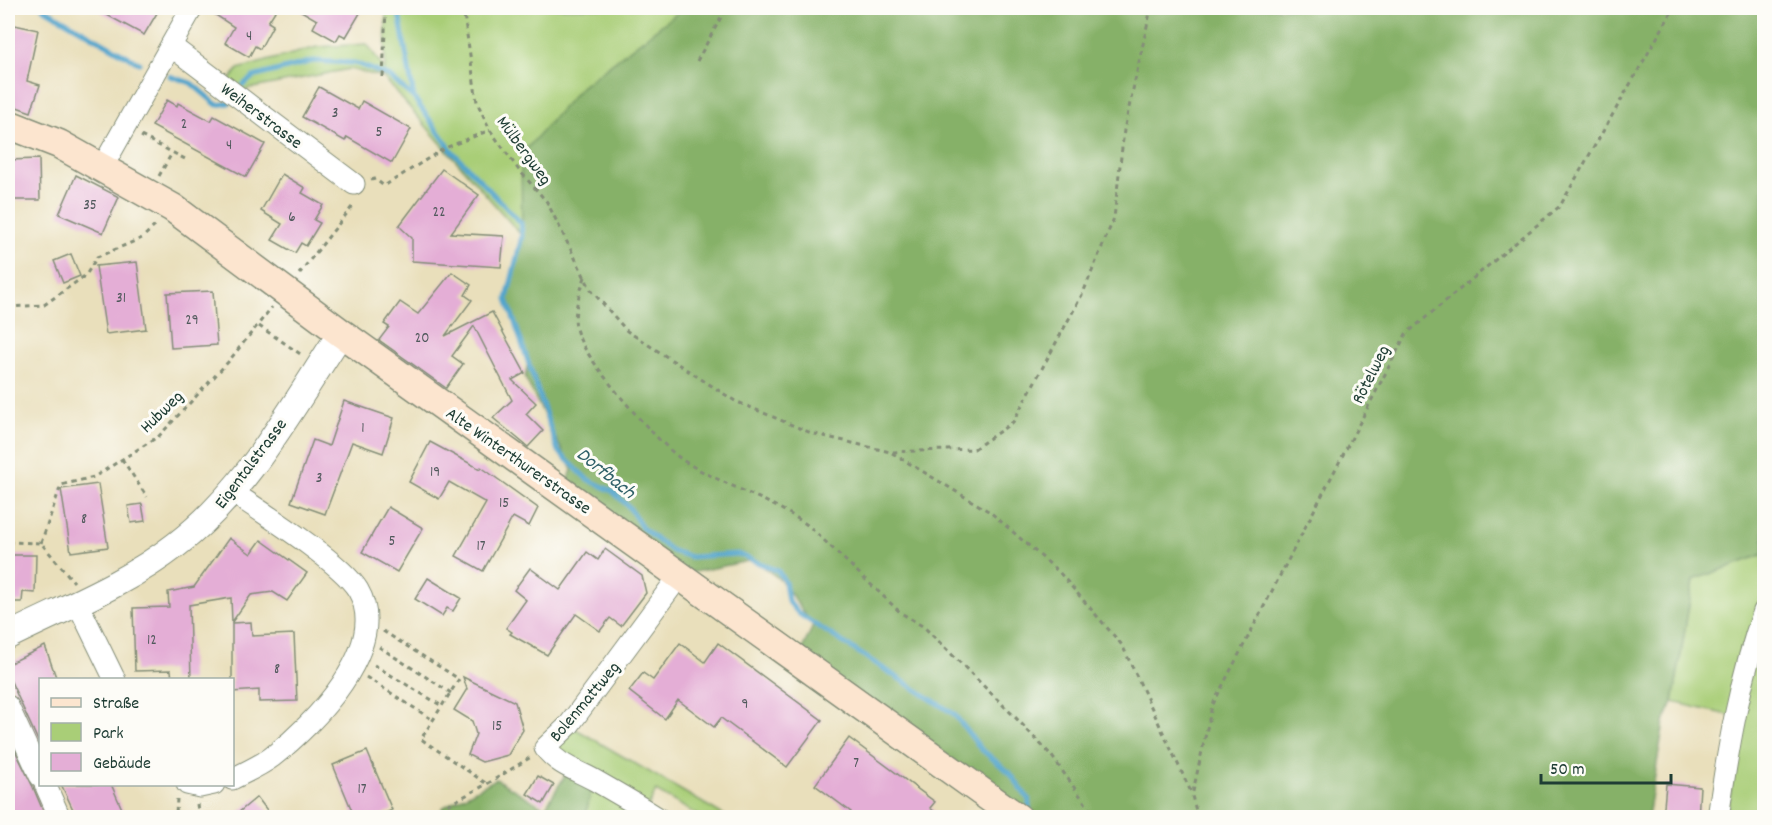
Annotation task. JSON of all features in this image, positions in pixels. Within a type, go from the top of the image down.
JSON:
[{"type":"main road","name":"Alte Winterthurerstrasse","points":[[8,124],[60,144],[103,166],[173,208],[340,333],[1018,818]]},
{"type":"street","points":[[103,166],[192,8]]},
{"type":"street","name":"Weiherstrasse","points":[[171,46],[354,184]]},
{"type":"street","name":"Eigentalstrasse","points":[[8,636],[134,573],[175,546],[202,524],[232,492],[340,333]]},
{"type":"street","points":[[232,492],[342,571],[358,591],[361,648],[298,736],[270,758],[234,778]]},
{"type":"street","name":"Bolenmattweg","points":[[658,818],[594,780],[569,769],[553,759],[545,748],[575,717],[680,575]]},
{"type":"street","points":[[82,599],[114,678]]},
{"type":"street","points":[[1718,818],[1728,751],[1745,676],[1764,611]]},
{"type":"street","points":[[8,706],[39,774]]},
{"type":"street","points":[[46,786],[60,818]]},
{"type":"path","points":[[383,77],[386,8]]},
{"type":"path","name":"Mülbergweg","points":[[463,8],[477,102],[490,130],[518,169],[547,202],[591,290],[627,330],[735,401],[811,434],[890,452]]},
{"type":"path","points":[[697,61],[726,8]]},
{"type":"path","points":[[890,452],[974,449],[1013,422],[1083,293],[1114,218],[1124,130],[1151,8]]},
{"type":"path","name":"Rötelweg","points":[[1198,818],[1192,796],[1212,706],[1406,334],[1560,206],[1674,8]]},
{"type":"path","points":[[123,127],[187,160]]},
{"type":"path","points":[[296,277],[352,207],[354,184],[375,179],[384,186],[445,148],[490,130]]},
{"type":"path","points":[[155,182],[172,152]]},
{"type":"path","points":[[8,308],[44,305],[86,275],[97,257],[142,238],[163,219]]},
{"type":"path","points":[[585,278],[576,300],[577,333],[591,361],[665,445],[682,459],[701,470],[793,515],[810,527],[901,613],[924,627],[1015,717],[1052,755],[1095,818]]},
{"type":"path","name":"Hubweg","points":[[41,543],[61,484],[94,477],[159,436],[259,326],[273,306]]},
{"type":"path","points":[[259,326],[304,357]]},
{"type":"path","points":[[890,452],[990,512],[1066,580],[1122,645],[1192,796]]},
{"type":"path","points":[[122,459],[147,497]]},
{"type":"path","points":[[8,542],[41,543],[82,599]]},
{"type":"path","points":[[361,648],[379,628],[459,679],[421,740],[487,784]]},
{"type":"path","points":[[361,648],[451,693]]},
{"type":"path","points":[[361,648],[442,706]]},
{"type":"path","points":[[361,648],[433,720]]},
{"type":"path","points":[[424,818],[487,784],[545,748]]},
{"type":"green space","points":[[386,8],[684,8],[581,87],[522,236],[383,77],[349,69],[248,89],[244,92],[229,81],[238,69],[317,47],[367,44],[385,70]]},
{"type":"green space","points":[[684,8],[1764,8],[1764,554],[1693,580],[1673,702],[1664,722],[1648,817],[1011,817],[797,660],[813,626],[781,580],[753,560],[680,575],[564,492],[572,470],[525,378],[528,362],[507,299],[522,236],[521,155],[581,87]]},
{"type":"green space","points":[[1764,554],[1764,817],[1727,817],[1741,718],[1673,702],[1693,580]]},
{"type":"green space","points":[[569,725],[727,817],[701,817],[656,791],[643,817],[585,817],[594,780],[545,748]]},
{"type":"green space","points":[[569,769],[594,780],[585,817],[442,817],[442,808],[496,779],[545,808]]},
{"type":"building","points":[[94,8],[160,8],[144,35]]},
{"type":"building","points":[[205,8],[277,8],[268,22],[273,25],[260,49],[255,46],[249,57],[225,43],[234,27]]},
{"type":"building","points":[[296,8],[363,8],[346,37],[340,34],[336,41],[313,28],[317,20]]},
{"type":"building","points":[[10,24],[38,30],[27,81],[40,85],[31,112],[8,104]]},
{"type":"building","points":[[319,87],[358,109],[362,101],[411,129],[392,163],[347,137],[345,141],[302,117]]},
{"type":"building","points":[[167,100],[177,106],[178,103],[211,121],[214,116],[265,144],[246,177],[152,126]]},
{"type":"building","points":[[39,159],[40,200],[8,200],[8,160]]},
{"type":"building","points":[[442,169],[479,195],[451,233],[504,236],[501,267],[412,261],[412,238],[399,226]]},
{"type":"building","points":[[282,174],[305,188],[302,193],[323,205],[314,220],[320,223],[306,246],[301,243],[295,253],[272,240],[282,224],[261,211]]},
{"type":"building","points":[[76,175],[119,197],[103,233],[59,214]]},
{"type":"building","points":[[71,254],[80,276],[63,283],[54,261]]},
{"type":"building","points":[[137,262],[146,329],[106,334],[96,266]]},
{"type":"building","points":[[452,272],[471,285],[465,295],[472,300],[445,336],[492,312],[525,373],[512,380],[536,403],[526,414],[543,431],[528,447],[493,418],[512,400],[474,326],[452,356],[463,364],[446,388],[379,340],[389,327],[384,324],[400,302],[418,314]]},
{"type":"building","points":[[213,291],[217,345],[171,348],[167,293]]},
{"type":"building","points":[[344,401],[394,418],[383,453],[352,442],[325,514],[291,502],[313,440],[329,446]]},
{"type":"building","points":[[430,442],[480,469],[481,467],[538,508],[529,526],[513,517],[483,571],[456,556],[486,503],[449,482],[439,499],[409,482]]},
{"type":"building","points":[[98,484],[108,547],[71,552],[61,489]]},
{"type":"building","points":[[142,504],[145,521],[131,523],[128,506]]},
{"type":"building","points":[[388,507],[423,528],[397,572],[362,552]]},
{"type":"building","points":[[229,538],[251,554],[261,540],[307,573],[287,601],[273,592],[251,595],[232,622],[231,598],[189,605],[191,678],[172,678],[171,670],[135,671],[133,608],[169,607],[168,592],[194,587]]},
{"type":"building","points":[[605,549],[642,576],[646,593],[621,626],[610,618],[600,631],[576,614],[547,655],[510,634],[512,632],[506,628],[526,600],[514,590],[530,568],[560,590],[587,552],[598,560]]},
{"type":"building","points":[[8,555],[36,555],[35,593],[23,592],[22,602],[8,602]]},
{"type":"building","points":[[428,578],[461,598],[453,611],[447,608],[442,616],[415,599]]},
{"type":"building","points":[[251,622],[252,636],[294,634],[297,701],[259,702],[259,690],[234,692],[232,623]]},
{"type":"building","points":[[680,643],[705,662],[718,643],[822,720],[787,767],[721,718],[714,727],[678,700],[665,719],[629,691],[643,673],[653,680]]},
{"type":"building","points":[[45,646],[56,678],[39,678],[39,743],[8,675],[8,664]]},
{"type":"building","points":[[463,677],[515,702],[523,730],[508,755],[482,762],[468,755],[476,734],[472,721],[454,710],[467,689]]},
{"type":"building","points":[[8,736],[33,787],[46,818],[8,818]]},
{"type":"building","points":[[849,738],[935,802],[930,808],[943,818],[848,818],[851,812],[815,785]]},
{"type":"building","points":[[367,751],[392,810],[375,818],[355,818],[333,765]]},
{"type":"building","points":[[538,776],[554,785],[543,804],[527,794]]},
{"type":"building","points":[[1666,784],[1700,787],[1698,818],[1663,818]]},
{"type":"building","points":[[62,786],[112,786],[126,818],[77,818]]},
{"type":"building","points":[[257,797],[273,818],[232,818]]},
{"type":"waterway","name":"Dorfbach","points":[[8,9],[12,8]]},
{"type":"waterway","name":"Dorfbach","points":[[43,8],[139,63]]},
{"type":"waterway","points":[[398,8],[414,98]]},
{"type":"waterway","name":"Dorfbach","points":[[243,85],[253,77],[313,61],[355,63],[389,76],[414,98],[453,152],[521,223],[522,236],[507,299],[558,451],[587,479],[612,491],[629,507],[642,528],[672,551],[691,557],[738,554],[778,571],[785,582],[788,601],[799,614],[954,714],[981,749],[1010,773],[1029,800],[1029,809]]},
{"type":"waterway","name":"Dorfbach","points":[[170,76],[191,83],[217,105],[229,103]]}]
